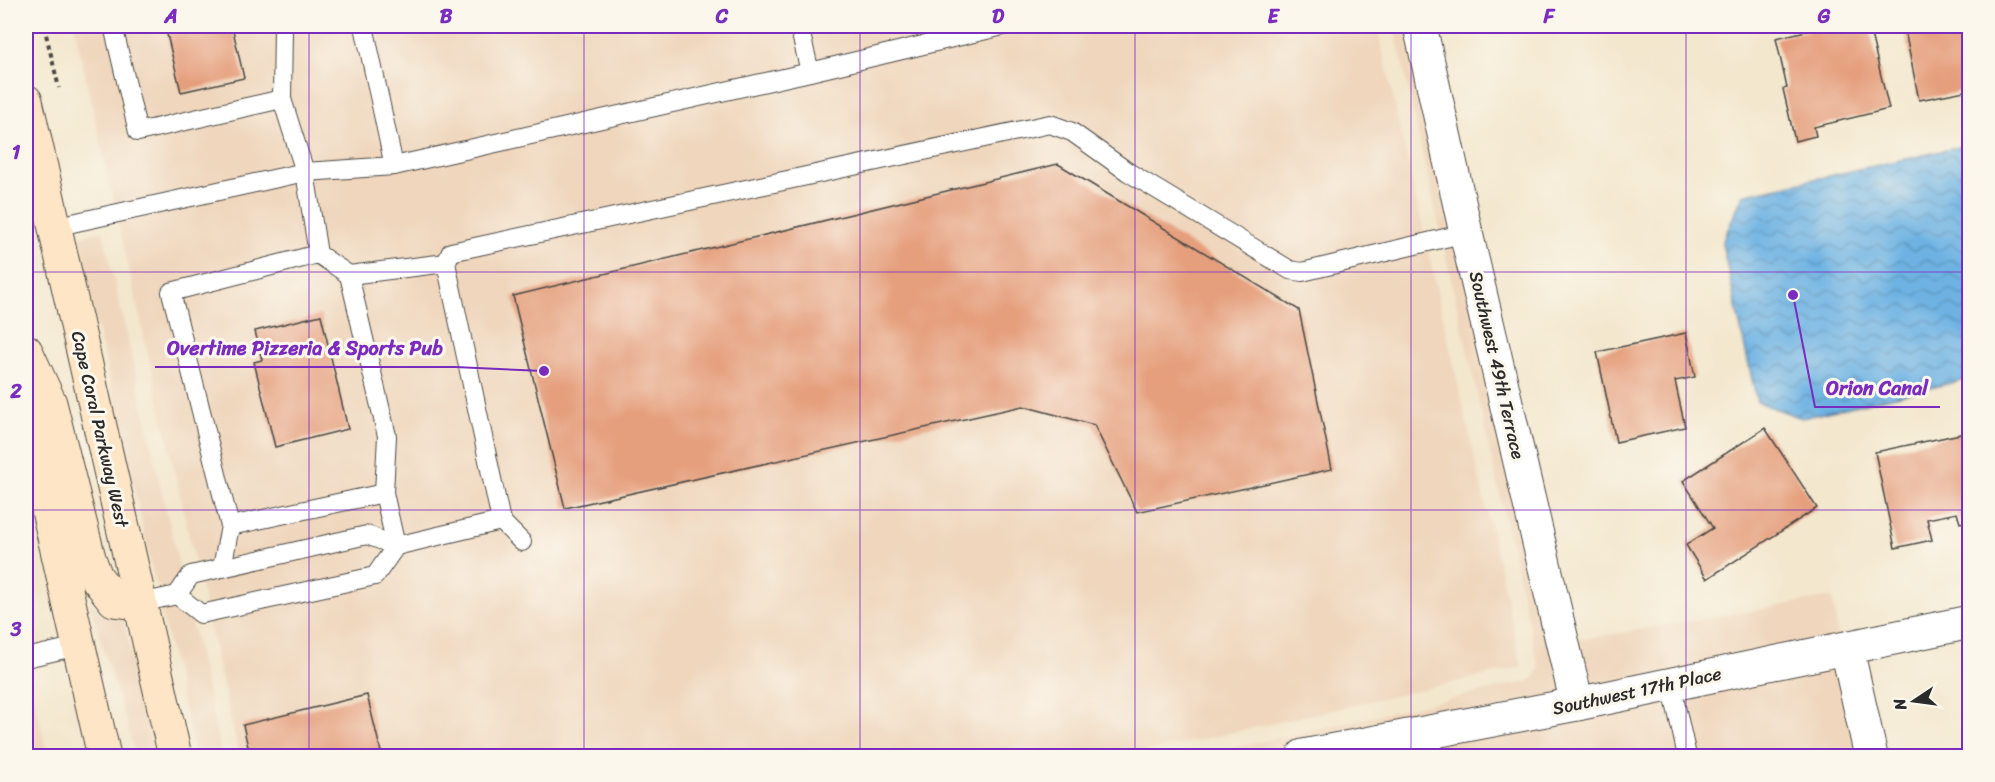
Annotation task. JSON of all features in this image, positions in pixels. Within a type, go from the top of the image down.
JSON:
[{"type":"street","name":"Southwest 49th Terrace","points":[[1420,26],[1466,233],[1577,704]]},
{"type":"street","name":"Cape Coral Parkway West","points":[[26,101],[175,756]]},
{"type":"street","points":[[26,211],[54,227]]},
{"type":"street","points":[[26,351],[50,403],[89,558],[96,577],[114,600],[140,603]]},
{"type":"street","points":[[26,414],[104,756]]},
{"type":"street","name":"Southwest 17th Place","points":[[1303,756],[1432,744],[1577,704],[1847,649],[1970,621]]},
{"type":"street","points":[[1847,649],[1871,756]]},
{"type":"lane","points":[[113,26],[138,132],[282,99]]},
{"type":"lane","points":[[283,26],[282,99],[305,172],[318,254],[349,275],[446,263]]},
{"type":"lane","points":[[364,26],[394,166]]},
{"type":"lane","points":[[799,26],[810,72]]},
{"type":"lane","points":[[54,227],[305,172],[394,166],[1003,26]]},
{"type":"lane","points":[[522,542],[501,521],[446,263],[451,252],[1050,124],[1072,132],[1128,172],[1290,270],[1302,272],[1466,233]]},
{"type":"lane","points":[[222,568],[230,526],[171,292],[318,254]]},
{"type":"lane","points":[[177,595],[201,614],[375,576],[396,546],[384,493],[387,436],[349,275]]},
{"type":"lane","points":[[230,526],[384,493]]},
{"type":"lane","points":[[140,603],[177,595],[191,576],[367,535],[396,546],[501,521]]},
{"type":"lane","points":[[26,658],[78,646]]},
{"type":"lane","points":[[1671,684],[1687,756]]},
{"type":"shaded area","points":[[74,26],[1377,26],[1522,667],[1128,756],[239,756]]},
{"type":"shaded area","points":[[1394,26],[1420,26],[1572,641],[1832,597],[1858,756],[1196,756],[1526,682],[1535,677],[1539,669]]},
{"type":"shaded area","points":[[103,231],[222,756],[195,756],[159,601],[159,585],[156,585],[77,237]]},
{"type":"shaded area","points":[[89,601],[100,613],[124,621],[155,756],[136,756]]},
{"type":"shaded area","points":[[26,661],[48,756],[26,756]]},
{"type":"water","points":[[1969,145],[1969,379],[1802,418],[1757,402],[1722,243],[1743,195]]},
{"type":"building","points":[[165,26],[232,26],[244,78],[181,92]]},
{"type":"building","points":[[1827,26],[1869,26],[1889,109],[1814,127],[1816,136],[1795,141],[1783,89],[1787,88],[1776,38]]},
{"type":"building","points":[[1904,26],[1970,26],[1970,90],[1919,100]]},
{"type":"building","points":[[1058,164],[1299,310],[1332,469],[1137,512],[1094,425],[1023,406],[565,508],[513,296]]},
{"type":"building","points":[[321,315],[348,429],[275,447],[254,362],[262,360],[255,331]]},
{"type":"building","points":[[1686,333],[1695,377],[1675,381],[1685,427],[1616,442],[1597,352]]},
{"type":"building","points":[[1765,428],[1817,508],[1707,579],[1686,545],[1713,528],[1683,481]]},
{"type":"building","points":[[1970,432],[1970,521],[1960,523],[1957,513],[1927,519],[1932,540],[1895,548],[1875,452]]},
{"type":"building","points":[[367,695],[382,756],[250,756],[243,725]]},
{"type":"place","name":"Orion Canal","points":[[1793,295]]},
{"type":"place","name":"Overtime Pizzeria & Sports Pub","points":[[544,371]]}]
